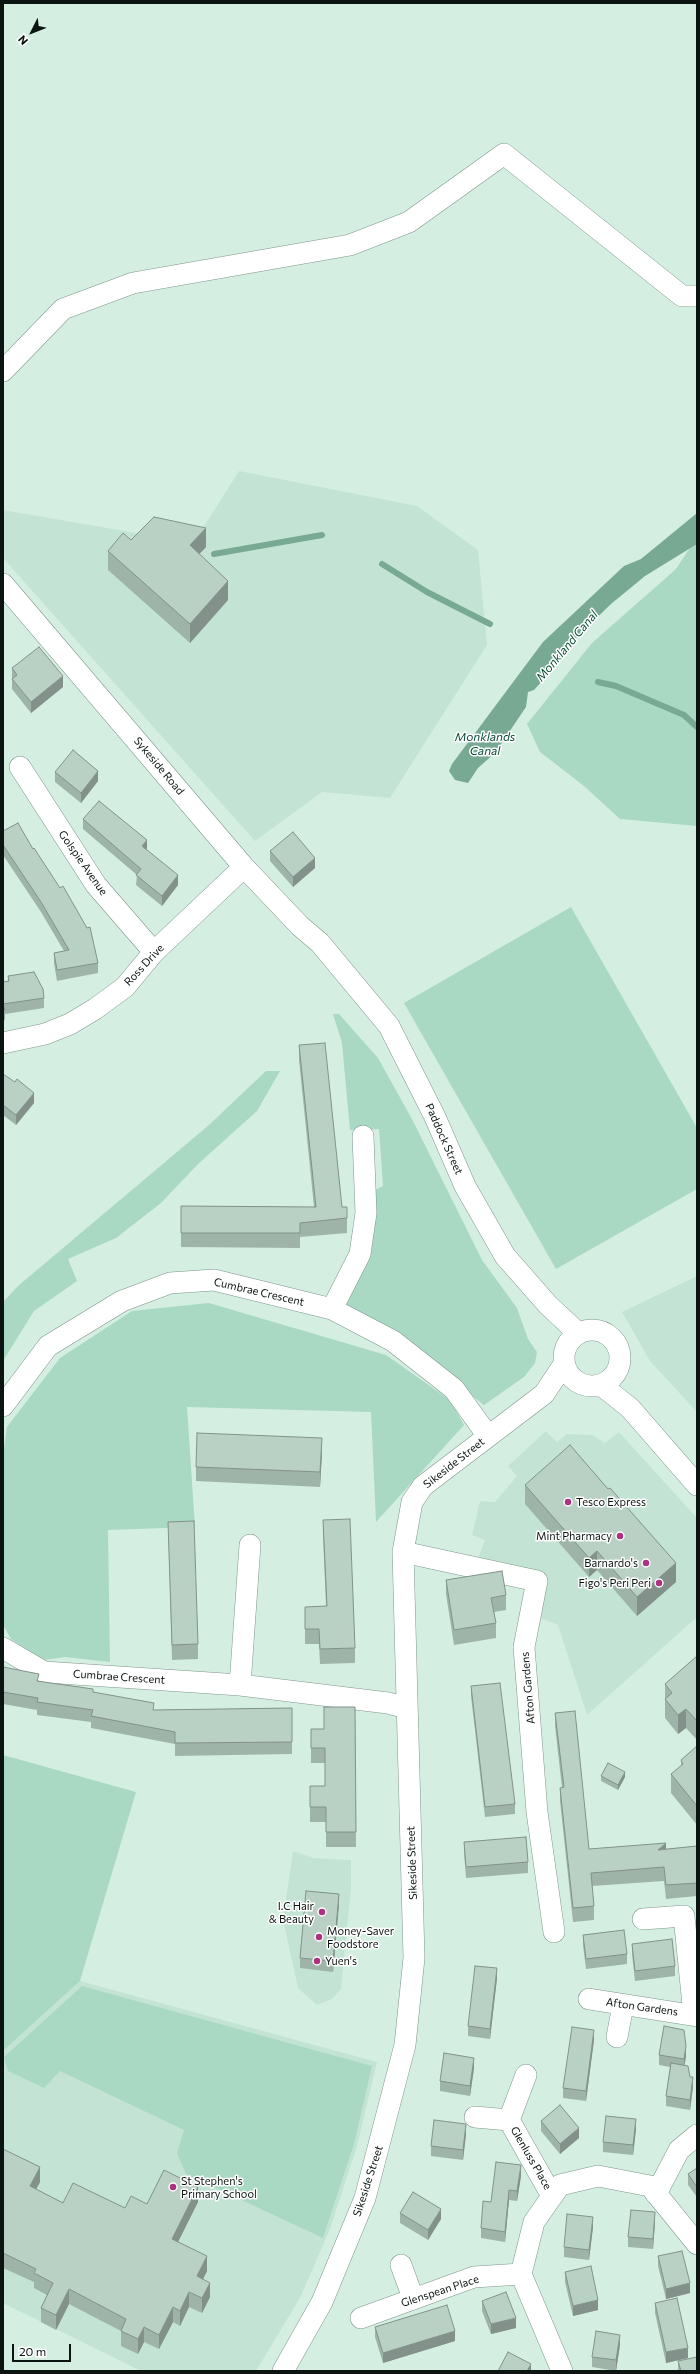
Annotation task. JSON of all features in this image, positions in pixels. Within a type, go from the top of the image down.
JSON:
[{"type":"street","points":[[3,371],[63,309],[133,283],[350,245],[409,222],[504,154],[682,296],[697,296]]},
{"type":"street","name":"Sykeside Road","points":[[3,584],[244,867],[300,926],[320,944]]},
{"type":"street","name":"Golspie Avenue","points":[[20,767],[96,885],[154,952]]},
{"type":"street","name":"Ross Drive","points":[[3,1043],[45,1034],[70,1024],[125,987],[154,952],[244,867]]},
{"type":"street","name":"Paddock Street","points":[[320,944],[390,1026],[435,1117],[465,1186],[505,1256],[548,1305],[570,1347]]},
{"type":"street","points":[[332,1309],[360,1254],[366,1212],[363,1136]]},
{"type":"street","name":"Cumbrae Crescent","points":[[3,1406],[48,1346],[122,1301],[170,1283],[214,1280],[332,1309],[393,1341],[454,1389],[488,1436]]},
{"type":"street","points":[[591,1384],[609,1381],[617,1372],[621,1359],[620,1350],[611,1336],[602,1331],[592,1329],[570,1347],[573,1378],[591,1384],[630,1408],[697,1485]]},
{"type":"street","name":"Sikeside Street","points":[[283,2371],[322,2302],[365,2198],[387,2120],[405,2045],[414,1958],[403,1552],[412,1502],[423,1486],[544,1394],[570,1347]]},
{"type":"street","points":[[617,1372],[630,1408]]},
{"type":"street","name":"Sikeside Street","points":[[544,1394],[591,1384]]},
{"type":"street","points":[[240,1685],[250,1544]]},
{"type":"street","name":"Afton Gardens","points":[[403,1552],[537,1581],[524,1647],[538,1812],[554,1932]]},
{"type":"street","name":"Cumbrae Crescent","points":[[3,1648],[44,1672],[240,1685],[388,1703],[407,1708]]},
{"type":"street","name":"Afton Gardens","points":[[589,2000],[695,2015],[684,1916],[643,1919]]},
{"type":"street","points":[[617,2037],[623,2005]]},
{"type":"street","name":"Glenluss Place","points":[[509,2120],[526,2075]]},
{"type":"street","name":"Glenluss Place","points":[[475,2116],[509,2120]]},
{"type":"street","name":"Glenluss Place","points":[[509,2120],[552,2196]]},
{"type":"street","points":[[656,2194],[679,2150],[697,2135]]},
{"type":"street","points":[[562,2371],[521,2274],[534,2222],[560,2185],[598,2176],[650,2186],[697,2244]]},
{"type":"street","points":[[402,2265],[413,2298]]},
{"type":"street","name":"Glenspean Place","points":[[361,2318],[474,2277],[521,2274]]},
{"type":"shaded area","points":[[239,471],[417,506],[478,550],[487,645],[390,798],[322,792],[255,841],[3,558],[3,510],[136,533],[203,528]]},
{"type":"shaded area","points":[[697,537],[697,826],[620,819],[584,786],[540,752],[527,724],[592,643],[676,569]]},
{"type":"shaded area","points":[[571,907],[697,1128],[697,1189],[556,1269],[404,1003]]},
{"type":"shaded area","points":[[333,1014],[339,1014],[378,1058],[413,1121],[482,1260],[517,1308],[528,1339],[537,1352],[535,1363],[524,1377],[484,1405],[457,1384],[349,1313],[344,1301],[372,1249],[373,1191],[383,1186],[379,1129],[350,1130],[342,1043]]},
{"type":"shaded area","points":[[266,1071],[280,1071],[257,1111],[198,1164],[161,1203],[116,1238],[68,1259],[77,1281],[34,1311],[3,1361],[3,1302],[18,1286],[209,1125]]},
{"type":"shaded area","points":[[697,1276],[697,1412],[650,1361],[622,1312]]},
{"type":"shaded area","points":[[209,1303],[386,1355],[450,1400],[464,1425],[376,1522],[371,1412],[187,1407],[195,1527],[108,1530],[110,1662],[65,1657],[44,1660],[11,1639],[3,1625],[3,1455],[7,1427],[60,1358],[132,1311]]},
{"type":"shaded area","points":[[546,1431],[557,1442],[567,1434],[592,1435],[605,1443],[619,1432],[697,1518],[697,1617],[587,1715],[558,1625],[538,1617],[545,1577],[478,1558],[485,1540],[472,1535],[480,1501],[495,1502],[517,1476],[508,1466]]},
{"type":"shaded area","points":[[3,1755],[136,1792],[80,1981],[3,2051]]},
{"type":"shaded area","points":[[293,1851],[313,1858],[351,1860],[351,1889],[341,1989],[332,1999],[317,2005],[298,1988],[283,1920]]},
{"type":"shaded area","name":"St Stephen's Primary School","points":[[80,1981],[377,2062],[357,2146],[330,2229],[300,2298],[256,2371],[141,2371],[3,2303],[3,2051]]},
{"type":"shaded area","points":[[82,1986],[372,2066],[354,2144],[323,2238],[186,2174],[177,2153],[184,2130],[60,2071],[44,2088],[8,2071],[4,2057]]},
{"type":"water","name":"Monklands Canal","points":[[697,513],[697,544],[645,576],[611,604],[572,642],[553,669],[534,690],[528,692],[526,707],[495,753],[478,768],[468,783],[455,780],[449,771],[452,764],[543,642],[624,566],[641,559]]},
{"type":"building","points":[[154,517],[206,528],[190,545],[228,581],[190,624],[108,551],[123,533],[131,540]]},
{"type":"building","points":[[39,647],[63,676],[31,702],[12,679],[17,675],[12,668]]},
{"type":"building","points":[[73,750],[98,771],[81,793],[55,772]]},
{"type":"building","points":[[99,801],[147,840],[142,846],[178,875],[162,896],[136,875],[141,869],[83,819]]},
{"type":"building","points":[[18,823],[33,849],[34,848],[60,888],[63,886],[87,928],[90,927],[98,963],[57,970],[54,953],[69,950],[41,902],[3,845],[3,831]]},
{"type":"building","points":[[293,832],[315,858],[293,877],[270,851]]},
{"type":"building","points":[[34,972],[43,989],[44,998],[3,1004],[3,982],[9,981],[8,976]]},
{"type":"building","points":[[325,1043],[342,1207],[347,1207],[347,1218],[300,1223],[300,1233],[181,1233],[181,1206],[316,1207],[299,1045]]},
{"type":"building","points":[[3,1074],[15,1082],[17,1079],[34,1093],[16,1115],[3,1105]]},
{"type":"building","points":[[197,1433],[322,1438],[320,1472],[196,1467]]},
{"type":"building","points":[[570,1445],[676,1563],[637,1597],[597,1551],[589,1558],[525,1485]]},
{"type":"building","points":[[350,1519],[355,1648],[320,1649],[319,1629],[305,1629],[305,1607],[327,1606],[323,1520]]},
{"type":"building","points":[[194,1521],[198,1644],[172,1645],[168,1522]]},
{"type":"building","points":[[502,1571],[506,1595],[491,1598],[496,1623],[454,1630],[446,1580]]},
{"type":"building","points":[[697,1656],[697,1721],[686,1709],[678,1715],[665,1699],[672,1693],[665,1684]]},
{"type":"building","points":[[3,1667],[39,1674],[37,1681],[93,1689],[93,1692],[154,1703],[153,1710],[292,1708],[292,1742],[175,1743],[175,1732],[91,1716],[93,1710],[37,1702],[38,1698],[3,1692]]},
{"type":"building","points":[[500,1683],[515,1804],[485,1807],[471,1686]]},
{"type":"building","points":[[324,1707],[355,1707],[356,1832],[326,1832],[326,1807],[310,1807],[310,1786],[325,1786],[325,1748],[311,1748],[311,1729],[324,1729]]},
{"type":"building","points":[[575,1711],[589,1849],[666,1843],[658,1850],[697,1846],[697,1883],[666,1885],[664,1867],[591,1873],[594,1906],[573,1908],[560,1788],[564,1787],[555,1713]]},
{"type":"building","points":[[697,1746],[697,1806],[671,1774],[683,1764],[681,1760]]},
{"type":"building","points":[[608,1763],[625,1772],[618,1785],[601,1776]]},
{"type":"building","points":[[526,1837],[528,1862],[466,1867],[464,1842]]},
{"type":"building","points":[[306,1891],[339,1894],[333,1961],[300,1958]]},
{"type":"building","points":[[624,1930],[627,1954],[586,1959],[583,1935]]},
{"type":"building","points":[[672,1939],[675,1966],[635,1971],[632,1944]]},
{"type":"building","points":[[475,1966],[497,1968],[490,2029],[468,2026]]},
{"type":"building","points":[[664,2026],[684,2030],[686,2046],[684,2059],[659,2055]]},
{"type":"building","points":[[572,2027],[594,2030],[586,2091],[563,2088]]},
{"type":"building","points":[[444,2053],[474,2058],[470,2086],[440,2081]]},
{"type":"building","points":[[671,2063],[688,2066],[690,2077],[693,2077],[690,2100],[666,2096]]},
{"type":"building","points":[[560,2105],[579,2128],[560,2144],[541,2121]]},
{"type":"building","points":[[606,2116],[636,2119],[633,2145],[603,2142]]},
{"type":"building","points":[[434,2120],[466,2124],[463,2150],[431,2146]]},
{"type":"building","points":[[3,2149],[40,2167],[30,2186],[63,2203],[73,2183],[125,2208],[131,2196],[147,2204],[164,2170],[198,2187],[172,2239],[207,2256],[197,2276],[210,2283],[202,2298],[189,2292],[180,2311],[173,2307],[159,2335],[144,2327],[138,2339],[121,2331],[126,2319],[69,2289],[56,2315],[41,2308],[53,2283],[34,2273],[36,2269],[3,2253]]},
{"type":"building","points":[[496,2162],[521,2165],[517,2191],[509,2190],[505,2232],[481,2228],[483,2201],[491,2202]]},
{"type":"building","points":[[697,2168],[697,2187],[688,2174]]},
{"type":"building","points":[[413,2192],[441,2209],[428,2230],[400,2213]]},
{"type":"building","points":[[631,2210],[655,2212],[653,2239],[628,2237]]},
{"type":"building","points":[[567,2214],[593,2217],[589,2250],[564,2247]]},
{"type":"building","points":[[682,2251],[690,2283],[666,2289],[658,2256]]},
{"type":"building","points":[[591,2266],[598,2300],[573,2306],[565,2272]]},
{"type":"building","points":[[506,2292],[516,2318],[491,2324],[482,2301]]},
{"type":"building","points":[[677,2298],[688,2348],[666,2352],[655,2303]]},
{"type":"building","points":[[447,2305],[455,2331],[383,2353],[375,2327]]},
{"type":"building","points":[[596,2331],[620,2335],[616,2360],[592,2357]]},
{"type":"building","points":[[508,2352],[531,2364],[527,2371],[498,2371]]},
{"type":"building","points":[[697,2357],[697,2371],[681,2371],[678,2361]]},
{"type":"waterway","points":[[214,554],[322,535]]},
{"type":"waterway","points":[[382,564],[427,592],[490,624]]},
{"type":"waterway","points":[[598,682],[616,686],[684,715],[697,727]]},
{"type":"place","name":"Tesco Express","points":[[568,1502]]},
{"type":"place","name":"Mint Pharmacy","points":[[620,1536]]},
{"type":"place","name":"Barnardo's","points":[[646,1563]]},
{"type":"place","name":"Figo's Peri Peri","points":[[659,1583]]},
{"type":"place","name":"I.C Hair & Beauty","points":[[322,1912]]},
{"type":"place","name":"Money-Saver Foodstore","points":[[319,1937]]},
{"type":"place","name":"Yuen's","points":[[317,1961]]},
{"type":"place","name":"St Stephen's Primary School","points":[[173,2187]]},
{"type":"water label","name":"Monkland Canal","points":[[567,646]]}]
